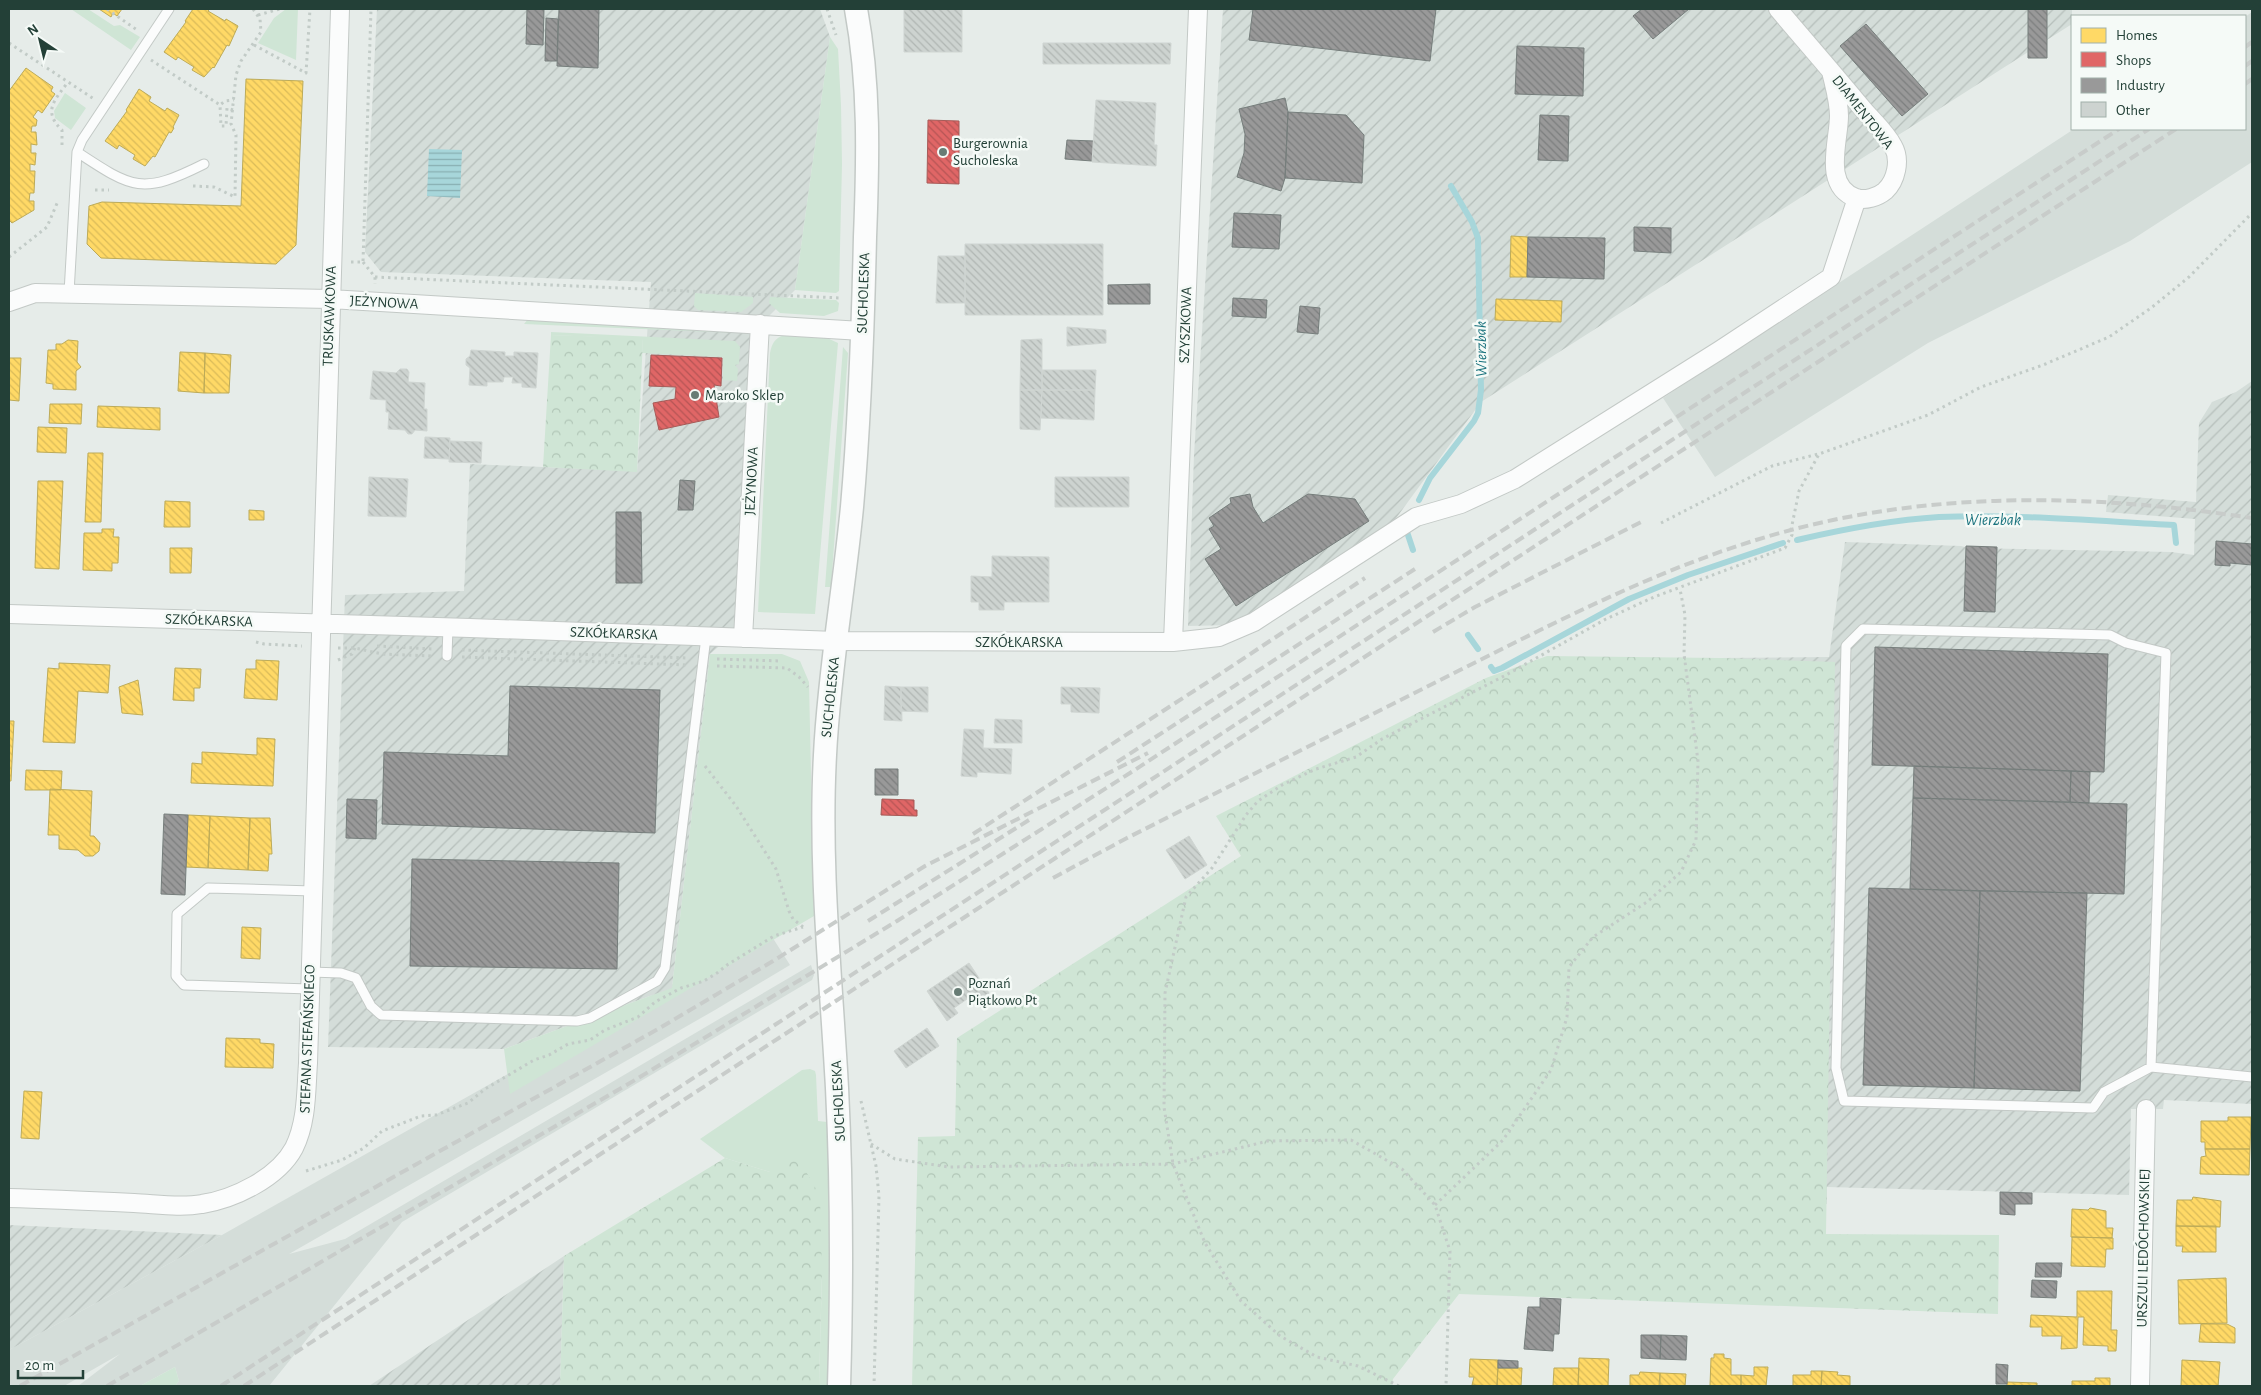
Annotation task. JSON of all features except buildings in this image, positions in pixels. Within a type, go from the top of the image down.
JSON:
[{"type":"street","name":"TRUSKAWKOWA","points":[[320,624],[340,9]]},
{"type":"street","name":"SUCHOLESKA","points":[[839,1386],[842,1187],[825,864],[824,758],[852,508],[851,330],[868,139],[867,90],[856,9]]},
{"type":"street","name":"SZYSZKOWA","points":[[1173,642],[1198,9]]},
{"type":"street","name":"DIAMENTOWA","points":[[1778,9],[1831,71],[1894,147],[1897,163],[1894,180],[1884,193],[1870,199],[1856,198],[1841,189],[1836,173],[1835,148],[1839,116],[1831,71]]},
{"type":"street","name":"SZKÓŁKARSKA","points":[[9,614],[836,641],[1173,642],[1219,637],[1254,622],[1416,517],[1461,504],[1515,480],[1831,277],[1846,235],[1856,198]]},
{"type":"street","name":"JEŻYNOWA","points":[[9,302],[35,294],[70,293],[330,299],[851,330]]},
{"type":"street","name":"JEŻYNOWA","points":[[743,638],[760,324]]},
{"type":"street","name":"STEFANA STEFAŃSKIEGO","points":[[9,1198],[169,1205],[202,1204],[229,1197],[254,1185],[277,1169],[294,1149],[305,1117],[313,891],[326,654],[320,624]]},
{"type":"street","name":"URSZULI LEDÓCHOWSKIEJ","points":[[2140,1386],[2146,1109]]},
{"type":"lane","points":[[70,293],[77,152],[169,9]]},
{"type":"lane","points":[[77,152],[116,177],[137,185],[160,184],[204,164]]},
{"type":"lane","points":[[447,653],[448,627]]},
{"type":"lane","points":[[2151,1067],[2166,653],[2126,643],[2110,635],[1862,629],[1846,646],[1836,1068],[1844,1102],[2093,1108],[2104,1092],[2151,1067],[2252,1077]]},
{"type":"lane","points":[[313,891],[208,888],[176,914],[176,976],[184,985],[310,980],[341,973],[356,978],[371,1006],[381,1015],[557,1020],[590,1018],[658,982],[665,968],[706,637]]},
{"type":"path","points":[[106,9],[149,39]]},
{"type":"path","points":[[184,188],[214,188],[235,197],[236,135],[231,124],[236,75],[241,60],[254,45],[261,32],[260,19],[253,9]]},
{"type":"path","points":[[258,15],[280,9]]},
{"type":"path","points":[[254,45],[306,73],[310,9]]},
{"type":"path","points":[[371,9],[364,262],[375,277],[374,302]]},
{"type":"path","points":[[827,9],[838,41]]},
{"type":"path","points":[[9,43],[105,106]]},
{"type":"path","points":[[148,58],[220,105]]},
{"type":"path","points":[[62,148],[62,130],[52,121],[51,114],[56,99],[68,82]]},
{"type":"path","points":[[220,105],[225,101],[234,100]]},
{"type":"path","points":[[220,105],[221,126],[226,126],[227,108],[233,110]]},
{"type":"path","points":[[95,190],[104,190]]},
{"type":"path","points":[[9,258],[47,227],[58,203],[58,195]]},
{"type":"path","points":[[1661,523],[1772,466],[1819,454],[1914,420],[1981,387],[2043,365],[2109,337],[2151,308],[2189,277],[2252,213]]},
{"type":"path","points":[[331,262],[364,262]]},
{"type":"path","points":[[375,277],[841,297],[851,330]]},
{"type":"path","points":[[1399,1386],[1358,1366],[1317,1357],[1280,1336],[1241,1301],[1206,1243],[1173,1164],[1164,1107],[1166,993],[1186,897],[1212,868],[1246,814],[1258,801],[1282,785],[1316,769],[1356,756],[1382,739],[1506,676],[1606,619],[1654,597],[1680,589],[1785,548],[1792,535],[1791,530],[1799,491],[1819,454]]},
{"type":"path","points":[[1435,1205],[1503,1140],[1551,1070],[1567,1017],[1569,967],[1592,937],[1647,902],[1682,872],[1696,840],[1698,761],[1684,654],[1685,615],[1680,589]]},
{"type":"path","points":[[250,640],[326,654],[339,660],[352,654],[359,640]]},
{"type":"path","points":[[374,644],[381,647],[447,653],[703,662],[781,661]]},
{"type":"path","points":[[326,654],[355,648],[382,654],[447,653],[703,662],[788,668]]},
{"type":"path","points":[[692,755],[704,764],[736,806],[776,869],[789,911],[793,919],[802,927]]},
{"type":"path","points":[[306,1171],[342,1160],[364,1148],[382,1131],[421,1116],[436,1115],[468,1103],[485,1089],[534,1060],[549,1055],[568,1044],[590,1040],[605,1030],[638,1016],[655,1002],[681,988],[711,977],[774,936],[802,927],[828,915]]},
{"type":"path","points":[[860,1096],[876,1166],[879,1196],[874,1386]]},
{"type":"path","points":[[871,1144],[895,1159],[949,1167],[1173,1164],[1268,1141],[1351,1140],[1402,1169],[1435,1205],[1450,1251],[1446,1386]]},
{"type":"shaded area","points":[[377,9],[820,9],[830,37],[795,290],[754,331],[753,617],[710,654],[672,988],[504,1049],[328,1047],[345,595],[464,591],[470,464],[637,471],[651,282],[381,272],[365,252]]},
{"type":"shaded area","points":[[1223,9],[2072,9],[2071,25],[1481,402],[1394,521],[1233,625],[1188,626],[1194,455]]},
{"type":"shaded area","points":[[2252,12],[2252,162],[2130,241],[1928,343],[1715,477],[1663,398],[2072,130],[2246,130],[2246,16]]},
{"type":"shaded area","points":[[2252,381],[2252,1104],[2164,1100],[2163,1109],[2131,1109],[2129,1195],[1827,1187],[1827,1204],[1706,1201],[1720,658],[1829,657],[1845,542],[1961,546],[1968,548],[2171,552],[2194,555],[2195,519],[2106,512],[2108,495],[2196,502],[2199,423],[2212,402],[2236,392]]},
{"type":"shaded area","points":[[769,932],[790,965],[715,1010],[289,1254],[345,1239],[811,965],[814,975],[812,980],[402,1222],[269,1386],[175,1386],[179,1381],[175,1367],[140,1386],[78,1386],[120,1354],[64,1386],[9,1386],[9,1350],[222,1235],[545,1053]]},
{"type":"shaded area","points":[[9,1225],[222,1235],[9,1350]]},
{"type":"shaded area","points":[[564,1256],[560,1386],[369,1386]]},
{"type":"green space","points":[[71,9],[88,9],[114,26],[120,25],[140,37],[131,50]]},
{"type":"green space","points":[[286,9],[298,9],[296,60],[258,43],[274,18]]},
{"type":"green space","points":[[830,37],[838,49],[841,105],[842,164],[839,291],[836,293],[795,290]]},
{"type":"green space","points":[[65,93],[86,108],[71,130],[55,118],[54,111]]},
{"type":"green space","points":[[695,293],[753,297],[753,303],[741,312],[698,310],[694,306]]},
{"type":"green space","points":[[770,297],[836,300],[839,303],[838,311],[824,316],[780,313],[769,303]]},
{"type":"green space","points":[[529,318],[730,330],[736,333],[524,324]]},
{"type":"green space","points":[[551,332],[735,341],[740,347],[739,364],[735,365],[738,369],[737,381],[723,380],[723,357],[642,353],[643,339],[551,335]]},
{"type":"green space","points":[[551,335],[643,338],[637,472],[543,467]]},
{"type":"green space","points":[[785,335],[825,337],[838,343],[815,614],[758,612],[770,353],[774,342]]},
{"type":"green space","points":[[843,347],[848,353],[831,587],[825,587]]},
{"type":"green space","points":[[710,654],[782,654],[800,661],[809,682],[814,916],[510,1094],[504,1049],[672,988]]},
{"type":"green space","points":[[1547,656],[1720,658],[1835,662],[1826,1234],[1999,1235],[1998,1314],[1459,1294],[1393,1379],[1392,1386],[912,1386],[918,1137],[955,1136],[957,1038],[1241,856],[1216,816],[1486,678]]},
{"type":"green space","points":[[810,1069],[815,1071],[816,1075],[818,1121],[827,1122],[831,1208],[829,1386],[819,1386],[822,1273],[770,1172],[725,1158],[700,1139],[802,1070]]},
{"type":"green space","points":[[796,1154],[820,1196],[822,1273],[819,1386],[560,1386],[564,1256],[725,1158],[770,1172]]},
{"type":"green space","points":[[175,1367],[179,1381],[175,1386],[140,1386]]},
{"type":"water","points":[[429,149],[462,150],[460,198],[427,196]]},
{"type":"waterway","name":"Wierzbak","points":[[1419,500],[1430,478],[1474,421],[1478,413],[1481,390],[1478,238],[1472,222],[1451,186]]},
{"type":"waterway","name":"Wierzbak","points":[[1797,540],[1903,520],[1998,516],[2174,525],[2176,543]]},
{"type":"waterway","name":"Wierzbak","points":[[1407,532],[1413,550]]},
{"type":"waterway","name":"Wierzbak","points":[[1491,667],[1494,671],[1502,668],[1629,599],[1688,575],[1783,543]]},
{"type":"waterway","name":"Wierzbak","points":[[1468,635],[1478,649]]},
{"type":"railway","points":[[2246,46],[2252,42]]},
{"type":"railway","points":[[2246,65],[2252,61]]},
{"type":"railway","points":[[2246,83],[2252,79]]},
{"type":"railway","points":[[107,1386],[635,1080],[897,921],[1130,773],[2117,130]]},
{"type":"railway","points":[[221,1386],[2147,130]]},
{"type":"railway","points":[[244,1386],[2174,130]]},
{"type":"railway","points":[[1053,878],[1127,838],[1596,603],[1688,564],[1784,532],[1833,520],[1885,511],[1937,504],[1990,501],[2042,500],[2148,505],[2252,518]]},
{"type":"railway","points":[[1433,632],[1475,607],[1643,521]]},
{"type":"railway","points":[[1117,762],[1418,567]]},
{"type":"railway","points":[[973,834],[1365,578]]},
{"type":"railway","points":[[20,1386],[658,1029],[773,961],[925,866],[1148,753]]},
{"type":"railway","points":[[868,921],[1029,820]]},
{"type":"place","name":"Burgerownia Sucholeska","points":[[943,152]]},
{"type":"place","name":"Maroko Sklep","points":[[695,395]]},
{"type":"place","name":"Poznań Piątkowo Pt","points":[[958,992]]}]
